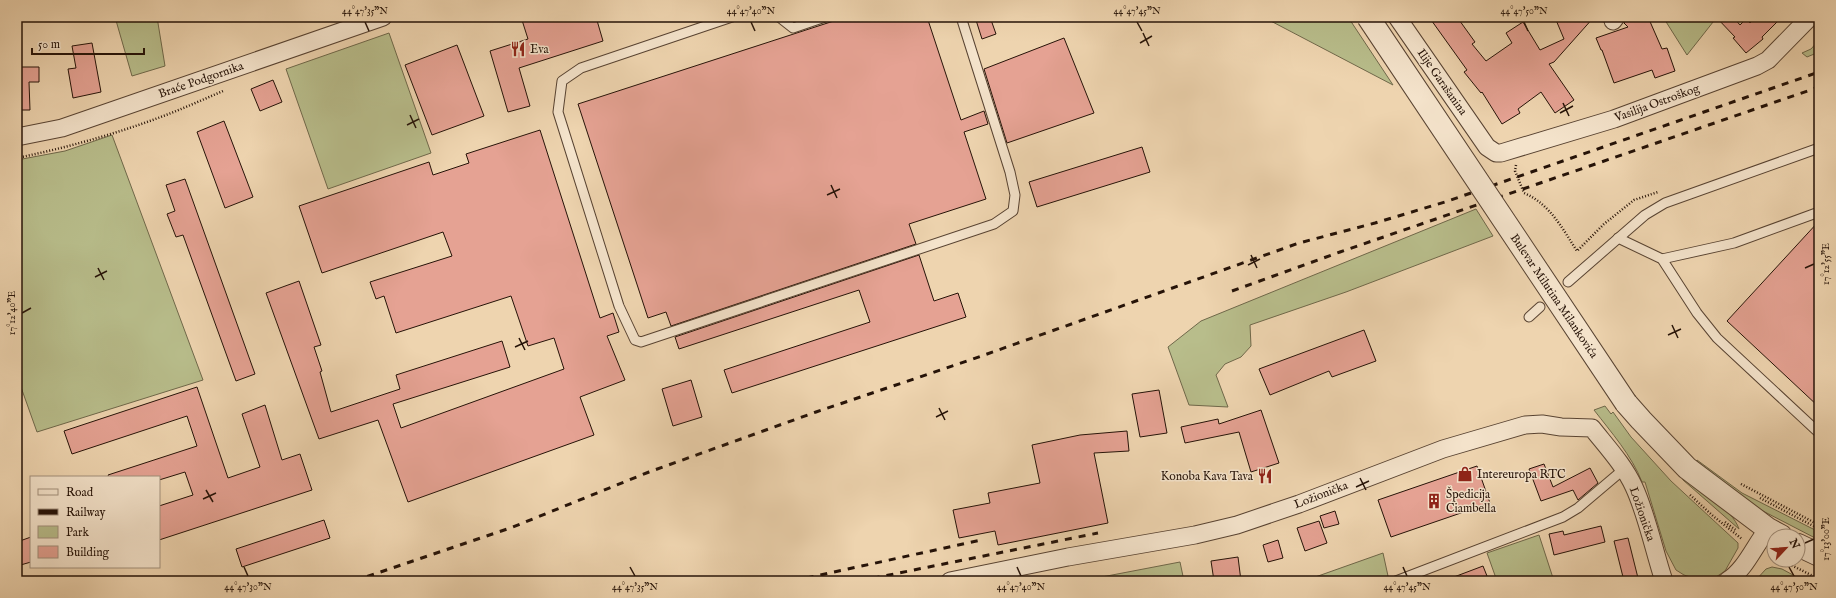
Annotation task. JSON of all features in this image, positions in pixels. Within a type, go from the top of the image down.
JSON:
[{"type":"street","name":"Braće Podgornika","points":[[17,137],[62,128],[383,17]]},
{"type":"street","name":"Bulevar Milutina Milankovića","points":[[1368,17],[1626,403],[1687,468],[1768,528]]},
{"type":"street","name":"Ilije Garašanina","points":[[1397,17],[1487,147]]},
{"type":"street","name":"Vasilija Ostroškog","points":[[1487,147],[1496,153],[1511,151],[1614,120],[1757,66],[1768,60],[1810,17]]},
{"type":"street","name":"Ložionička","points":[[950,581],[1068,557],[1195,535],[1237,526],[1444,449],[1525,425],[1542,424],[1561,427],[1592,428],[1624,468],[1641,505],[1664,581]]},
{"type":"street","points":[[1727,581],[1766,542]]},
{"type":"street","points":[[1806,549],[1819,555]]},
{"type":"street","points":[[1658,565],[1674,581]]},
{"type":"lane","points":[[732,17],[581,68],[562,81],[558,112],[619,306],[635,340],[641,342],[994,224],[1013,211],[1015,195],[1010,172],[961,17]]},
{"type":"lane","points":[[779,17],[793,28],[825,17]]},
{"type":"lane","points":[[1568,282],[1645,215],[1665,203],[1819,148]]},
{"type":"lane","points":[[1662,258],[1734,243],[1819,212]]},
{"type":"lane","points":[[1618,238],[1662,258],[1697,313],[1717,338],[1819,433]]},
{"type":"lane","points":[[1529,317],[1540,307]]},
{"type":"lane","points":[[1396,581],[1563,516],[1578,508],[1624,468]]},
{"type":"path","points":[[17,158],[62,149],[103,137],[159,118],[229,88]]},
{"type":"path","points":[[1511,151],[1516,162],[1515,171],[1524,193],[1550,210],[1577,251],[1604,224],[1634,200],[1664,190]]},
{"type":"path","points":[[1819,525],[1740,485],[1773,506],[1819,529]]},
{"type":"path","points":[[1797,568],[1819,579]]},
{"type":"green space","points":[[115,17],[157,17],[165,66],[132,76]]},
{"type":"green space","points":[[1348,17],[1393,85],[1265,18]]},
{"type":"green space","points":[[1663,17],[1717,17],[1687,55]]},
{"type":"green space","points":[[389,33],[431,153],[328,189],[286,69]]},
{"type":"green space","points":[[1819,40],[1819,52],[1807,57],[1802,53],[1811,49]]},
{"type":"green space","points":[[112,135],[203,380],[37,432],[17,376],[17,160],[65,151]]},
{"type":"green space","points":[[1476,209],[1493,236],[1346,292],[1250,325],[1251,346],[1241,357],[1225,364],[1216,375],[1228,407],[1189,405],[1168,347],[1201,321]]},
{"type":"green space","points":[[1605,406],[1611,414],[1613,412],[1631,437],[1671,481],[1738,543],[1738,548],[1725,571],[1707,581],[1684,575],[1676,570],[1666,551],[1645,482],[1642,482],[1627,454],[1594,410]]},
{"type":"green space","points":[[1697,460],[1742,493],[1819,532],[1819,540],[1806,533],[1806,528],[1796,528],[1761,510],[1716,478],[1696,461]]},
{"type":"green space","points":[[1682,477],[1730,514],[1739,529],[1683,480]]},
{"type":"green space","points":[[1539,535],[1554,581],[1497,581],[1487,553]]},
{"type":"green space","points":[[1383,553],[1388,576],[1372,581],[1304,581]]},
{"type":"green space","points":[[1180,562],[1184,581],[1082,581],[1086,580]]},
{"type":"green space","points":[[1766,569],[1782,569],[1804,581],[1755,581]]},
{"type":"building","points":[[521,17],[558,17],[558,20],[569,17],[596,17],[603,41],[519,68],[530,106],[508,112],[490,51],[528,39]]},
{"type":"building","points":[[846,17],[927,17],[961,120],[984,111],[988,124],[964,132],[986,199],[909,224],[916,244],[671,326],[666,312],[648,318],[578,104]]},
{"type":"building","points":[[975,17],[990,17],[996,34],[982,39]]},
{"type":"building","points":[[1429,17],[1457,17],[1475,42],[1472,44],[1486,61],[1512,43],[1506,33],[1523,22],[1540,50],[1564,39],[1556,20],[1562,17],[1594,17],[1554,62],[1549,64],[1574,100],[1555,113],[1541,92],[1518,109],[1520,113],[1502,124],[1482,92],[1481,93],[1464,72],[1467,70]]},
{"type":"building","points":[[1626,17],[1648,17],[1662,49],[1667,48],[1675,71],[1655,78],[1652,70],[1614,83],[1596,38],[1628,27],[1624,23]]},
{"type":"building","points":[[1716,17],[1733,17],[1740,25],[1746,19],[1750,23],[1756,17],[1782,17],[1762,37],[1763,39],[1746,53],[1733,38],[1735,37]]},
{"type":"building","points":[[1064,38],[1094,113],[1007,143],[984,69]]},
{"type":"building","points":[[92,43],[101,92],[73,98],[68,69],[76,68],[72,46]]},
{"type":"building","points":[[457,45],[484,116],[432,135],[405,65]]},
{"type":"building","points":[[17,67],[39,67],[39,82],[29,82],[30,110],[17,110]]},
{"type":"building","points":[[273,80],[282,102],[260,111],[251,89]]},
{"type":"building","points":[[224,121],[253,197],[225,208],[197,132]]},
{"type":"building","points":[[540,130],[600,318],[613,313],[619,332],[607,336],[625,380],[580,397],[594,435],[408,502],[378,420],[319,439],[266,293],[299,281],[321,345],[314,347],[322,371],[320,372],[331,412],[400,389],[396,375],[502,341],[510,367],[393,404],[401,428],[564,369],[554,338],[528,346],[511,296],[396,333],[384,296],[376,299],[370,282],[452,256],[443,232],[322,273],[299,206],[429,162],[433,175],[469,163],[466,154]]},
{"type":"building","points":[[1142,147],[1150,172],[1037,207],[1029,182]]},
{"type":"building","points":[[185,179],[255,374],[236,381],[183,235],[176,237],[167,214],[175,211],[166,185]]},
{"type":"building","points":[[1819,221],[1819,407],[1727,321]]},
{"type":"building","points":[[919,255],[934,301],[958,293],[966,317],[732,393],[724,370],[870,322],[859,290],[679,349],[675,337]]},
{"type":"building","points":[[1364,330],[1376,361],[1332,377],[1329,371],[1270,395],[1259,369]]},
{"type":"building","points":[[691,380],[702,417],[673,426],[662,389]]},
{"type":"building","points":[[197,387],[228,478],[260,467],[242,414],[265,405],[282,460],[300,454],[312,490],[160,540],[160,506],[193,495],[185,472],[160,480],[160,476],[108,475],[197,446],[187,416],[72,454],[64,431]]},
{"type":"building","points":[[1159,390],[1167,433],[1140,437],[1132,394]]},
{"type":"building","points":[[1261,410],[1279,463],[1251,472],[1239,432],[1185,443],[1181,427],[1218,419],[1219,424]]},
{"type":"building","points":[[1127,431],[1129,451],[1094,453],[1108,523],[998,545],[995,531],[959,538],[953,510],[990,503],[988,493],[1040,483],[1032,445],[1080,435]]},
{"type":"building","points":[[1544,464],[1553,487],[1590,468],[1598,483],[1578,500],[1573,490],[1541,501],[1529,469]]},
{"type":"building","name":"Špedicija Ciambella","points":[[1477,466],[1490,503],[1391,537],[1378,500]]},
{"type":"building","points":[[1335,511],[1339,524],[1324,528],[1320,516]]},
{"type":"building","points":[[324,520],[330,538],[242,567],[236,549]]},
{"type":"building","points":[[1319,521],[1327,543],[1305,551],[1297,528]]},
{"type":"building","points":[[1601,526],[1605,542],[1554,555],[1549,534],[1563,531],[1564,535]]},
{"type":"building","points":[[30,537],[30,562],[17,566],[17,542]]},
{"type":"building","points":[[1628,538],[1638,578],[1624,581],[1614,541]]},
{"type":"building","points":[[1278,540],[1283,558],[1268,562],[1263,545]]},
{"type":"building","points":[[1238,557],[1241,581],[1214,581],[1211,561]]},
{"type":"building","points":[[1483,566],[1489,581],[1446,581],[1446,580]]},
{"type":"railway","points":[[354,581],[513,527],[649,472],[816,412],[973,359],[1299,243],[1375,223],[1445,202],[1819,72]]},
{"type":"railway","points":[[1232,291],[1340,252],[1819,87]]},
{"type":"railway","points":[[859,581],[1098,533]]},
{"type":"railway","points":[[793,581],[981,540]]},
{"type":"place","name":"Eva","points":[[518,49]]},
{"type":"place","name":"Intereuropa RTC","points":[[1465,474]]},
{"type":"place","name":"Konoba Kava Tava","points":[[1265,476]]},
{"type":"place","name":"Špedicija Ciambella","points":[[1434,501]]}]
